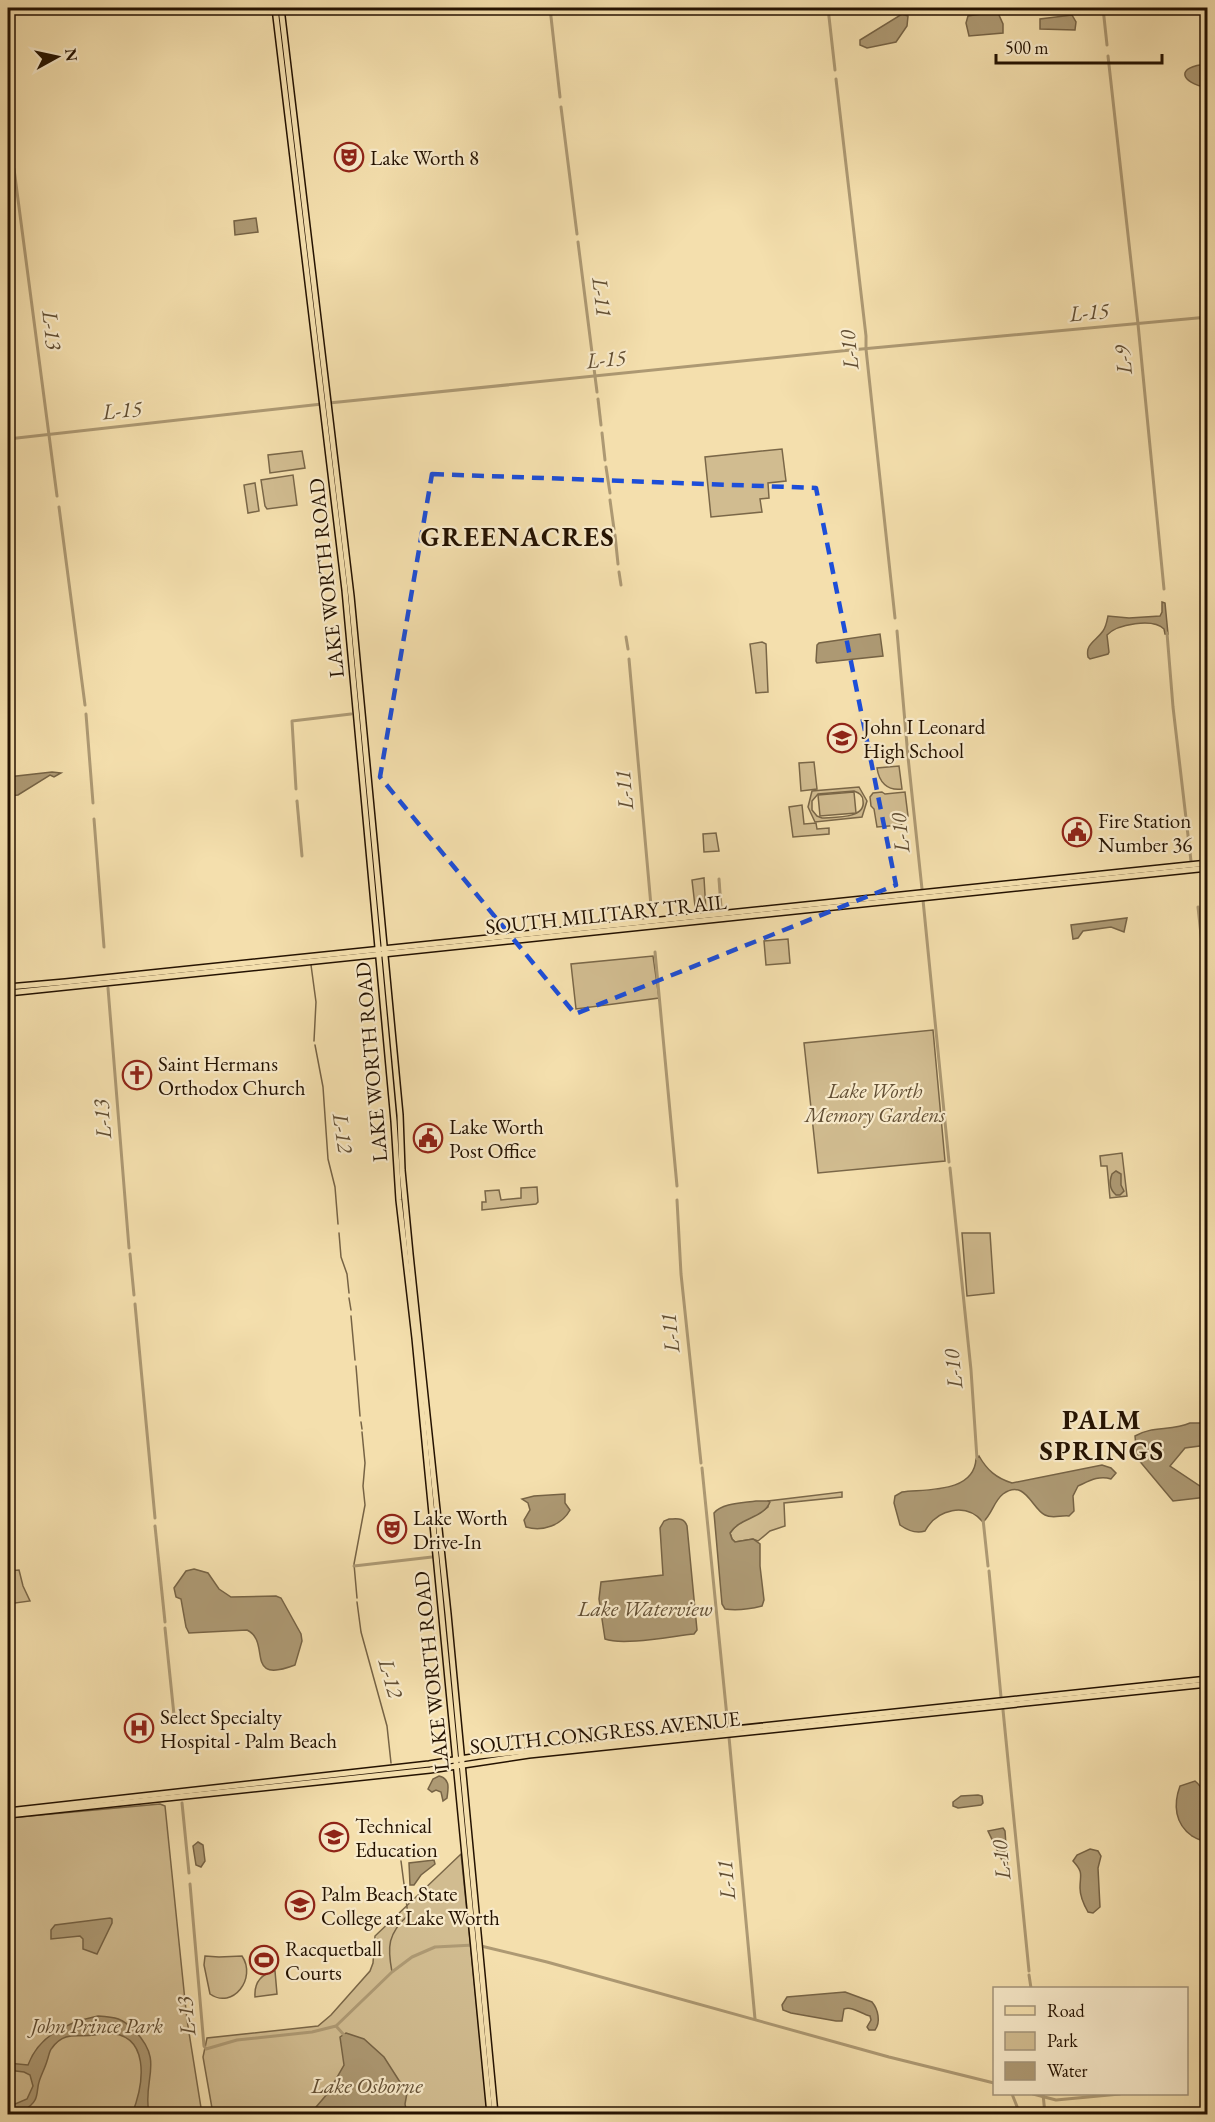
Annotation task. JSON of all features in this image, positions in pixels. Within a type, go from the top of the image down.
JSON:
[{"type":"main road","name":"LAKE WORTH ROAD","points":[[278,8],[283,23],[315,332],[328,390],[326,399]]},
{"type":"main road","name":"LAKE WORTH ROAD","points":[[278,8],[294,169],[307,225],[355,629],[381,952],[383,1008],[392,1066],[399,1200],[415,1338],[419,1352],[421,1407],[431,1441],[451,1648],[452,1691],[457,1709],[459,1762]]},
{"type":"main road","name":"LAKE WORTH ROAD","points":[[327,408],[326,424],[331,476],[348,618],[381,952],[392,1035],[393,1087],[397,1090],[419,1357],[424,1374],[443,1630],[448,1678],[451,1680],[452,1688],[493,2115]]},
{"type":"main road","points":[[326,424],[330,429],[334,451]]},
{"type":"main road","points":[[331,476],[336,499],[340,504]]},
{"type":"main road","points":[[348,618],[355,629]]},
{"type":"main road","name":"SOUTH MILITARY TRAIL","points":[[8,993],[484,941],[564,935],[604,926],[937,891],[1153,873],[1207,866]]},
{"type":"main road","name":"SOUTH MILITARY TRAIL","points":[[517,938],[545,932],[587,930],[908,899],[1158,868],[1207,866]]},
{"type":"main road","points":[[1153,873],[1158,868]]},
{"type":"main road","points":[[908,899],[912,896],[933,894],[937,891]]},
{"type":"main road","name":"SOUTH MILITARY TRAIL","points":[[8,987],[446,948],[484,941]]},
{"type":"main road","points":[[383,1008],[392,1035]]},
{"type":"main road","points":[[443,1630],[446,1632],[451,1648]]},
{"type":"main road","name":"SOUTH CONGRESS AVENUE","points":[[8,1811],[430,1770],[459,1762],[616,1741],[925,1714],[982,1706],[990,1702],[1208,1679]]},
{"type":"main road","name":"SOUTH CONGRESS AVENUE","points":[[46,1809],[55,1806],[798,1727],[825,1720],[1208,1684]]},
{"type":"main road","points":[[1124,1693],[1138,1687]]},
{"type":"main road","points":[[925,1714],[930,1709]]},
{"type":"main road","points":[[609,1747],[616,1741]]},
{"type":"main road","points":[[596,1748],[602,1743]]},
{"type":"main road","points":[[8,1815],[46,1809]]},
{"type":"main road","name":"LAKE WORTH ROAD","points":[[477,1952],[476,1968],[493,2115]]},
{"type":"main road","points":[[476,1968],[482,1987]]},
{"type":"highlighted area","points":[[432,474],[816,488],[896,885],[575,1014],[380,777]]},
{"type":"green space","points":[[782,449],[786,481],[768,483],[769,498],[760,499],[762,512],[711,517],[705,457]]},
{"type":"green space","points":[[302,451],[305,468],[270,473],[268,455]]},
{"type":"green space","points":[[293,475],[297,505],[267,509],[261,480]]},
{"type":"green space","points":[[255,483],[259,511],[248,513],[244,485]]},
{"type":"green space","points":[[762,642],[766,644],[768,692],[756,693],[750,644]]},
{"type":"green space","points":[[814,762],[817,789],[801,791],[799,763]]},
{"type":"green space","points":[[899,766],[902,789],[892,789],[882,781],[877,768]]},
{"type":"green space","points":[[859,787],[867,801],[862,817],[815,822],[808,807],[812,791]],"holes":[[[854,791],[859,793],[863,801],[863,807],[855,814],[822,818],[812,810],[812,801],[818,794]]]},
{"type":"green space","points":[[854,792],[856,813],[820,816],[818,795]]},
{"type":"green space","points":[[905,792],[908,816],[901,825],[877,827],[870,797],[873,793],[885,794]]},
{"type":"green space","points":[[802,805],[804,824],[816,823],[817,829],[829,828],[829,834],[793,837],[789,807]]},
{"type":"green space","points":[[716,833],[719,851],[704,852],[703,834]]},
{"type":"green space","points":[[704,878],[706,911],[697,912],[692,880]]},
{"type":"green space","points":[[788,939],[790,963],[766,965],[764,941]]},
{"type":"green space","points":[[653,956],[659,998],[576,1009],[571,964]]},
{"type":"green space","name":"Lake Worth Memory Gardens","points":[[933,1030],[945,1161],[818,1173],[804,1043]]},
{"type":"green space","points":[[1122,1153],[1127,1196],[1110,1198],[1107,1166],[1101,1166],[1100,1156]]},
{"type":"green space","points":[[537,1187],[538,1202],[536,1204],[482,1210],[482,1202],[486,1202],[485,1191],[499,1190],[501,1200],[521,1198],[521,1188]]},
{"type":"green space","points":[[962,1233],[990,1233],[994,1293],[967,1296]]},
{"type":"green space","points":[[842,1492],[842,1497],[784,1503],[785,1526],[770,1531],[758,1541],[753,1539],[735,1542],[732,1539],[730,1533],[734,1528],[768,1507],[768,1501]]},
{"type":"green space","points":[[19,1570],[30,1601],[8,1604],[8,1571]]},
{"type":"green space","name":"John Prince Park","points":[[160,1804],[165,1806],[187,2020],[202,2114],[8,2114],[8,1818]]},
{"type":"green space","name":"John Prince Park","points":[[461,1854],[488,2114],[213,2114],[203,2057],[207,2038],[318,2026],[331,2015],[370,1971],[373,1963],[375,1936]]},
{"type":"green space","points":[[205,1956],[242,1956],[247,1973],[245,1982],[234,1995],[219,1998],[210,1994],[204,1965]]},
{"type":"green space","points":[[275,1971],[277,1994],[255,1997],[259,1979]]},
{"type":"water","points":[[998,13],[1003,24],[1003,33],[969,36],[966,23],[968,16]]},
{"type":"water","points":[[902,14],[908,16],[907,26],[896,42],[867,48],[860,45],[860,40]]},
{"type":"water","points":[[1072,15],[1076,22],[1075,30],[1040,29],[1040,19]]},
{"type":"water","points":[[1207,64],[1207,88],[1187,79],[1186,71],[1190,68]]},
{"type":"water","points":[[256,218],[258,232],[235,235],[234,221]]},
{"type":"water","points":[[1162,602],[1165,603],[1168,634],[1165,634],[1164,629],[1152,624],[1127,625],[1107,635],[1108,654],[1090,659],[1088,657],[1088,649],[1104,629],[1108,616],[1129,618],[1160,616]]},
{"type":"water","points":[[880,634],[883,656],[817,663],[816,661],[819,643]]},
{"type":"water","points":[[61,773],[54,777],[50,775],[18,795],[8,796],[8,777]]},
{"type":"water","points":[[1127,918],[1124,932],[1111,927],[1083,931],[1078,938],[1073,939],[1071,925]]},
{"type":"water","points":[[1116,1171],[1121,1174],[1121,1185],[1124,1191],[1120,1195],[1114,1193],[1110,1185],[1112,1174]]},
{"type":"water","points":[[1190,1423],[1207,1423],[1207,1445],[1185,1448],[1170,1466],[1200,1486],[1207,1487],[1207,1497],[1173,1501],[1137,1458],[1135,1436],[1148,1431]]},
{"type":"water","points":[[979,1456],[992,1473],[1012,1483],[1102,1465],[1111,1468],[1116,1473],[1111,1479],[1098,1478],[1078,1486],[1073,1496],[1074,1511],[1069,1516],[1045,1515],[1023,1492],[1011,1490],[1000,1497],[983,1522],[976,1516],[960,1510],[944,1513],[930,1523],[925,1531],[911,1531],[900,1525],[894,1503],[895,1496],[902,1492],[936,1489],[958,1484],[973,1470]]},
{"type":"water","points":[[565,1494],[565,1503],[570,1510],[562,1520],[545,1528],[526,1527],[524,1520],[530,1510],[528,1503],[522,1499]]},
{"type":"water","points":[[756,1501],[770,1502],[762,1511],[739,1524],[730,1533],[735,1542],[753,1539],[760,1544],[764,1600],[762,1606],[739,1610],[725,1609],[722,1604],[714,1513],[727,1505]]},
{"type":"water","name":"Lake Waterview","points":[[682,1520],[687,1526],[697,1630],[694,1634],[648,1640],[613,1641],[605,1639],[599,1599],[601,1582],[663,1575],[660,1528],[664,1521]]},
{"type":"water","points":[[194,1569],[208,1573],[219,1589],[231,1597],[276,1596],[281,1598],[301,1634],[302,1641],[295,1665],[279,1670],[269,1670],[261,1660],[258,1643],[247,1630],[189,1633],[181,1599],[176,1597],[174,1588],[186,1571]]},
{"type":"water","points":[[439,1776],[445,1779],[448,1785],[447,1798],[443,1801],[441,1792],[436,1790],[432,1792],[428,1789],[433,1779]]},
{"type":"water","points":[[1195,1781],[1200,1786],[1208,1810],[1206,1841],[1197,1839],[1186,1831],[1177,1814],[1180,1786]]},
{"type":"water","points":[[961,1796],[982,1796],[981,1805],[958,1808],[953,1806],[953,1802]]},
{"type":"water","points":[[1003,1828],[1005,1831],[1008,1873],[988,1831]]},
{"type":"water","points":[[198,1842],[203,1845],[205,1861],[201,1867],[196,1865],[193,1846]]},
{"type":"water","points":[[1090,1849],[1098,1851],[1101,1856],[1098,1868],[1100,1907],[1093,1913],[1088,1912],[1082,1900],[1080,1871],[1073,1861],[1077,1855]]},
{"type":"water","points":[[434,1860],[435,1864],[421,1875],[414,1885],[410,1885],[409,1863]]},
{"type":"water","points":[[110,1918],[112,1923],[97,1954],[83,1949],[83,1939],[80,1936],[51,1939],[51,1930],[55,1925]]},
{"type":"water","points":[[845,1992],[872,2002],[878,2016],[875,2030],[869,2030],[867,2027],[871,2020],[870,2016],[851,2009],[844,2009],[842,2021],[783,2010],[782,2005],[787,1997]]},
{"type":"water","points":[[98,2016],[114,2018],[126,2023],[144,2042],[151,2062],[148,2091],[149,2114],[132,2114],[141,2075],[137,2050],[130,2041],[119,2035],[103,2033],[72,2036],[57,2042],[51,2049],[33,2103],[23,2110],[8,2114],[8,2107],[27,2099],[33,2086],[30,2075],[8,2070],[8,2063],[28,2065],[39,2046],[47,2038],[66,2026]]},
{"type":"water","name":"Lake Osborne","points":[[346,2033],[364,2039],[384,2057],[407,2093],[405,2104],[407,2114],[310,2114],[328,2093],[344,2065],[340,2037]]},
{"type":"waterway","name":"L-11","points":[[550,8],[560,97]]},
{"type":"waterway","name":"L-10","points":[[828,8],[835,70]]},
{"type":"waterway","name":"L-9","points":[[1103,8],[1107,45]]},
{"type":"waterway","name":"L-9","points":[[1108,56],[1138,324],[1164,589]]},
{"type":"waterway","name":"L-15","points":[[836,79],[866,336],[895,618]]},
{"type":"waterway","name":"L-13","points":[[8,105],[13,152]]},
{"type":"waterway","name":"L-11","points":[[561,107],[577,234]]},
{"type":"waterway","name":"L-13","points":[[14,169],[57,496]]},
{"type":"waterway","name":"L-11","points":[[578,242],[597,392]]},
{"type":"waterway","name":"L-15","points":[[329,403],[851,350],[1208,317]]},
{"type":"waterway","name":"L-11","points":[[598,399],[601,425]]},
{"type":"waterway","name":"L-15","points":[[8,439],[322,404]]},
{"type":"waterway","name":"L-11","points":[[602,433],[605,460]]},
{"type":"waterway","name":"L-11","points":[[606,467],[610,493]]},
{"type":"waterway","name":"L-11","points":[[610,500],[614,529]]},
{"type":"waterway","name":"L-13","points":[[59,507],[85,705]]},
{"type":"waterway","name":"L-11","points":[[615,535],[618,564]]},
{"type":"waterway","name":"L-11","points":[[619,572],[621,585]]},
{"type":"waterway","name":"L-10","points":[[897,631],[922,889]]},
{"type":"waterway","name":"L-9","points":[[1167,633],[1191,861]]},
{"type":"waterway","name":"L-11","points":[[626,637],[628,649]]},
{"type":"waterway","name":"L-11","points":[[629,659],[652,917]]},
{"type":"waterway","name":"L-13","points":[[86,714],[93,803]]},
{"type":"waterway","name":"L-12","points":[[296,789],[292,721],[351,714]]},
{"type":"waterway","name":"L-12","points":[[297,801],[302,856]]},
{"type":"waterway","name":"L-13","points":[[94,819],[104,947]]},
{"type":"waterway","points":[[719,879],[721,907]]},
{"type":"waterway","name":"L-10","points":[[923,900],[949,1162]]},
{"type":"waterway","name":"L-9","points":[[1198,907],[1208,999]]},
{"type":"waterway","name":"L-11","points":[[655,952],[677,1186]]},
{"type":"waterway","name":"L-12","points":[[311,965],[316,1002],[314,1041]]},
{"type":"waterway","name":"L-13","points":[[108,988],[129,1248]]},
{"type":"waterway","name":"L-12","points":[[315,1045],[323,1087],[328,1159],[335,1187],[338,1224]]},
{"type":"waterway","name":"L-10","points":[[950,1168],[971,1370],[977,1459]]},
{"type":"waterway","name":"L-11","points":[[677,1200],[681,1274],[701,1463]]},
{"type":"waterway","name":"L-12","points":[[339,1233],[341,1257],[347,1274],[349,1293]]},
{"type":"waterway","name":"L-13","points":[[130,1254],[134,1295]]},
{"type":"waterway","name":"L-12","points":[[349,1298],[351,1310]]},
{"type":"waterway","name":"L-13","points":[[135,1304],[155,1518]]},
{"type":"waterway","name":"L-12","points":[[351,1316],[355,1360]]},
{"type":"waterway","name":"L-12","points":[[356,1366],[360,1416]]},
{"type":"waterway","name":"L-12","points":[[361,1422],[362,1429]]},
{"type":"waterway","name":"L-12","points":[[357,1598],[354,1564],[365,1505],[362,1432]]},
{"type":"waterway","name":"L-11","points":[[702,1468],[728,1727]]},
{"type":"waterway","name":"L-10","points":[[983,1519],[988,1566]]},
{"type":"waterway","name":"L-13","points":[[155,1526],[165,1622]]},
{"type":"waterway","points":[[354,1566],[432,1557]]},
{"type":"waterway","name":"L-10","points":[[989,1571],[1001,1697]]},
{"type":"waterway","name":"L-12","points":[[357,1602],[361,1632],[387,1726],[391,1763]]},
{"type":"waterway","name":"L-13","points":[[165,1628],[174,1715]]},
{"type":"waterway","name":"L-10","points":[[1003,1710],[1029,1971]]},
{"type":"waterway","name":"L-11","points":[[729,1737],[755,2019]]},
{"type":"waterway","name":"L-13","points":[[182,1803],[189,1873]]},
{"type":"waterway","name":"L-12","points":[[392,1972],[391,1941],[396,1928],[408,1915],[401,1861]]},
{"type":"waterway","name":"L-13","points":[[190,1884],[206,2049],[237,2040],[312,2032],[336,2026],[392,1972],[412,1957],[435,1947],[474,1945]]},
{"type":"waterway","points":[[481,1946],[547,1962],[889,2057],[993,2083]]},
{"type":"waterway","name":"L-10","points":[[1029,1975],[1031,1987]]},
{"type":"waterway","points":[[336,2026],[344,2035]]},
{"type":"waterway","points":[[1012,2095],[1020,2114]]},
{"type":"waterway","points":[[1037,2095],[1056,2100],[1109,2095]]},
{"type":"waterway","name":"L-10","points":[[1043,2095],[1045,2114]]},
{"type":"place","name":"Lake Worth 8","points":[[349,157]]},
{"type":"place","name":"John I Leonard High School","points":[[842,738]]},
{"type":"place","name":"Fire Station Number 36","points":[[1077,832]]},
{"type":"place","name":"Saint Hermans Orthodox Church","points":[[137,1075]]},
{"type":"place","name":"Lake Worth Post Office","points":[[428,1138]]},
{"type":"place","name":"Lake Worth Drive-In","points":[[392,1529]]},
{"type":"place","name":"Select Specialty Hospital - Palm Beach","points":[[139,1728]]},
{"type":"place","name":"Technical Education","points":[[334,1837]]},
{"type":"place","name":"Palm Beach State College at Lake Worth","points":[[300,1905]]},
{"type":"place","name":"Racquetball Courts","points":[[264,1960]]},
{"type":"district","name":"GREENACRES","points":[[518,536]]},
{"type":"district","name":"PALM SPRINGS","points":[[1102,1434]]}]
